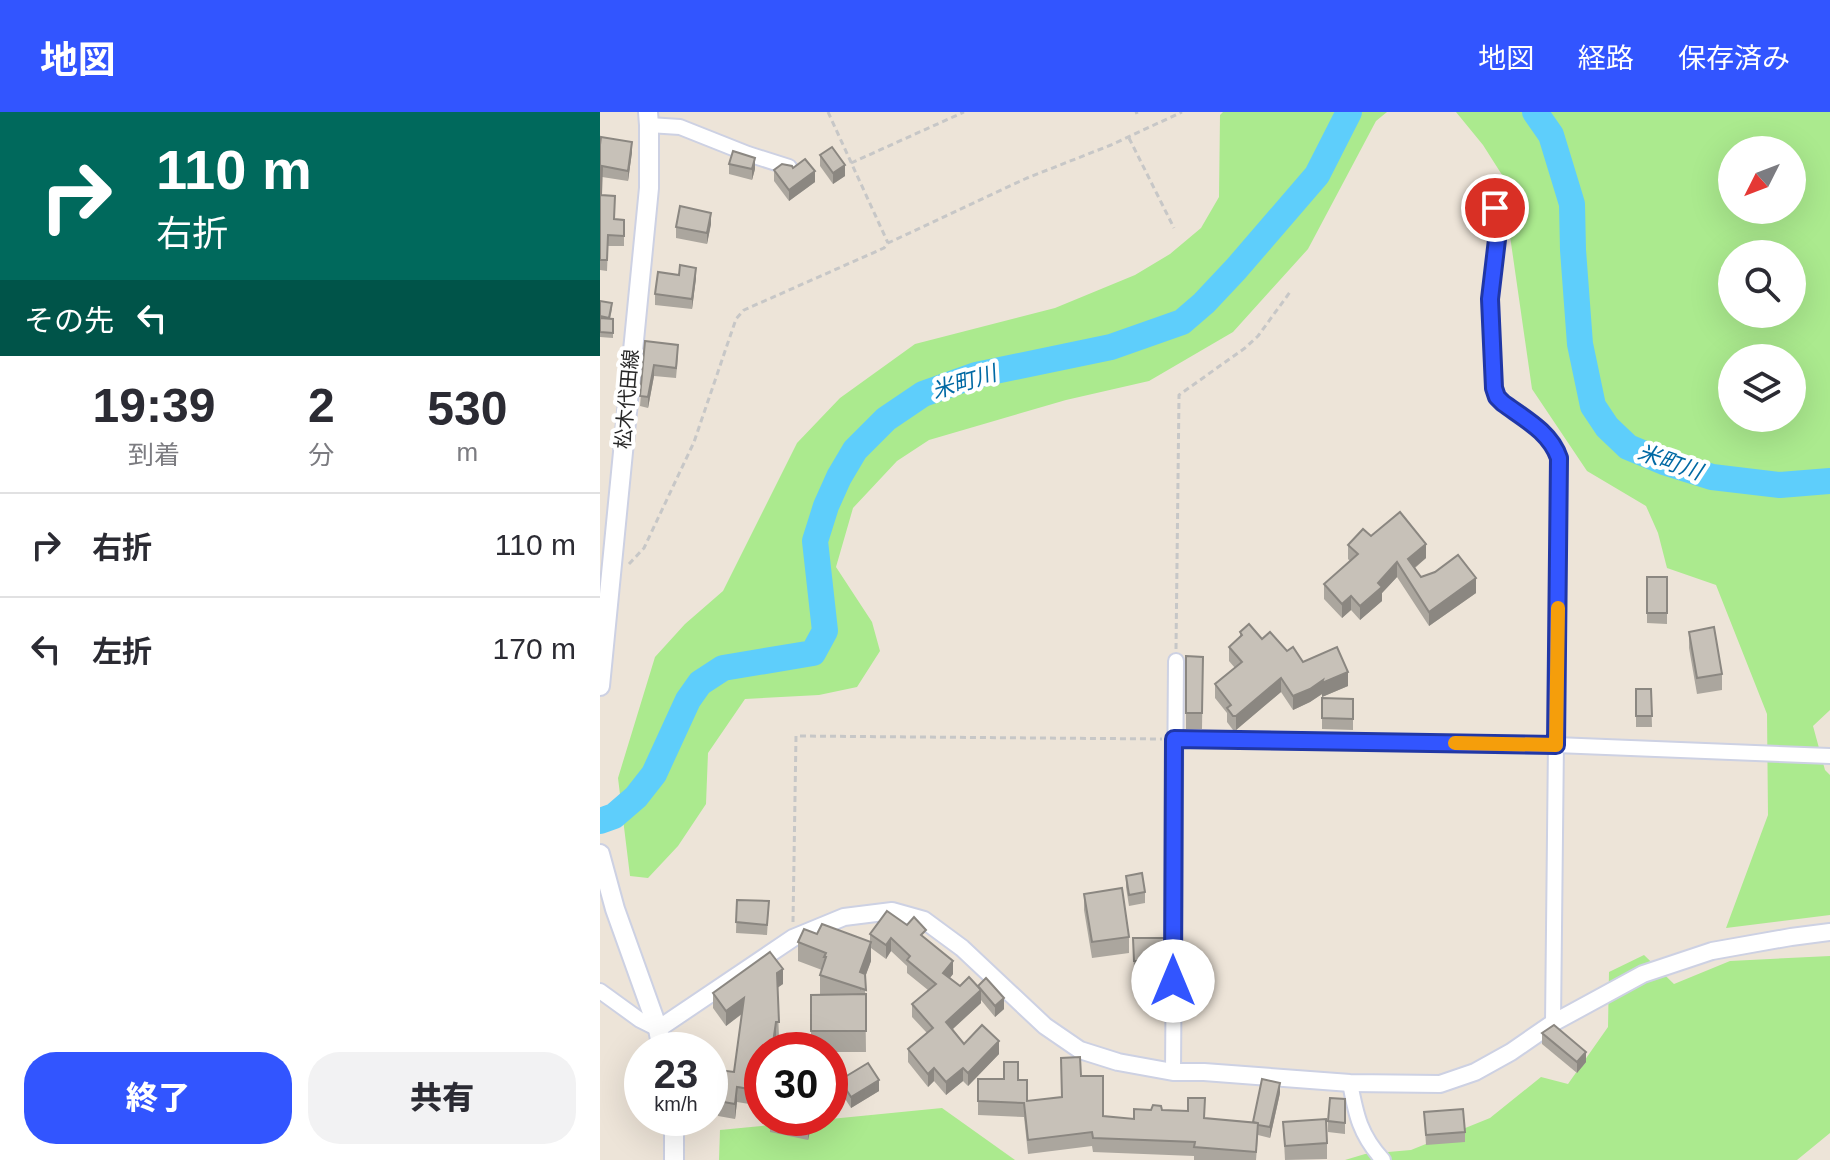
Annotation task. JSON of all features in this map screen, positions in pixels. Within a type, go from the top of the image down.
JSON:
[{"type":"main road","name":"松木代田線","points":[[600,686],[649,188],[648,118]]},
{"type":"main road","points":[[600,854],[615,909],[659,1032]]},
{"type":"main road","points":[[674,1136],[674,1160]]},
{"type":"street","points":[[648,118],[789,167]]},
{"type":"street","points":[[1492,185],[1498,231],[1490,299],[1494,388],[1503,403],[1548,437],[1559,458],[1553,1023]]},
{"type":"street","points":[[1173,1072],[1176,661]]},
{"type":"street","points":[[1174,739],[1556,745],[1830,756]]},
{"type":"street","points":[[600,991],[658,1029],[793,938],[844,917],[892,911],[924,920],[962,948],[1045,1026],[1080,1050],[1118,1062],[1173,1072],[1350,1083],[1440,1084],[1475,1072],[1553,1023],[1643,974],[1712,951],[1830,932]]},
{"type":"street","points":[[1350,1083],[1358,1122],[1383,1160]]},
{"type":"path","points":[[828,112],[888,243]]},
{"type":"path","points":[[851,163],[964,112]]},
{"type":"path","points":[[610,584],[644,548],[694,442],[736,319],[744,310],[884,248],[888,243],[1027,178],[1182,112]]},
{"type":"path","points":[[1129,137],[1174,228]]},
{"type":"path","points":[[1176,661],[1179,395],[1258,336],[1290,292]]},
{"type":"path","points":[[793,938],[796,736],[1174,739]]},
{"type":"green space","points":[[1223,112],[1387,112],[1376,121],[1308,249],[1233,332],[1149,381],[1066,400],[929,440],[897,461],[853,508],[836,567],[872,622],[880,651],[857,687],[819,695],[745,699],[708,753],[706,804],[678,846],[648,878],[630,876],[618,778],[655,657],[685,624],[723,591],[797,443],[840,398],[915,344],[1055,308],[1135,275],[1170,254],[1201,228],[1219,197],[1220,115]]},
{"type":"green space","points":[[1456,112],[1830,112],[1830,710],[1813,726],[1825,770],[1830,775],[1830,915],[1726,928],[1768,815],[1767,714],[1716,585],[1667,568],[1658,533],[1646,506],[1587,471],[1532,389],[1504,178],[1483,145]]},
{"type":"green space","points":[[1644,955],[1674,984],[1730,961],[1830,956],[1830,1133],[1797,1160],[1345,1160],[1365,1154],[1411,1150],[1490,1118],[1541,1077],[1568,1084],[1608,1027],[1609,972]]},
{"type":"green space","points":[[942,1108],[1015,1160],[719,1160],[720,1136],[728,1136],[728,1129],[744,1128],[744,1136],[848,1136],[848,1117]]},
{"type":"building","points":[[601,137],[632,142],[628,171],[602,166],[601,195],[615,196],[614,219],[624,220],[624,236],[608,235],[607,260],[600,260]]},
{"type":"building","points":[[832,147],[845,165],[833,173],[820,155]]},
{"type":"building","points":[[733,151],[755,158],[752,169],[729,164]]},
{"type":"building","points":[[805,159],[815,171],[789,190],[774,170],[782,164],[793,168]]},
{"type":"building","points":[[680,206],[711,213],[707,233],[676,227]]},
{"type":"building","points":[[680,265],[696,268],[692,299],[655,294],[658,272],[679,275]]},
{"type":"building","points":[[600,301],[612,303],[609,318],[600,316]]},
{"type":"building","points":[[600,318],[613,319],[613,333],[600,332]]},
{"type":"building","points":[[645,341],[678,345],[676,368],[654,365],[648,397],[640,396]]},
{"type":"building","points":[[1400,512],[1426,544],[1408,559],[1421,577],[1435,572],[1458,555],[1476,578],[1429,612],[1397,562],[1378,583],[1382,587],[1360,606],[1351,596],[1342,604],[1324,584],[1358,554],[1348,545],[1363,529],[1371,536]]},
{"type":"building","points":[[1647,577],[1667,577],[1667,613],[1647,613]]},
{"type":"building","points":[[1249,624],[1262,639],[1270,632],[1287,651],[1293,647],[1303,662],[1337,647],[1348,672],[1322,683],[1323,680],[1293,696],[1281,678],[1233,716],[1227,708],[1231,705],[1215,684],[1242,662],[1229,647]]},
{"type":"building","points":[[1714,627],[1722,674],[1697,678],[1689,632]]},
{"type":"building","points":[[1186,656],[1203,657],[1202,713],[1186,713]]},
{"type":"building","points":[[1636,689],[1651,689],[1652,716],[1636,716]]},
{"type":"building","points":[[1322,698],[1353,699],[1353,719],[1322,718]]},
{"type":"building","points":[[1142,873],[1145,892],[1129,895],[1126,876]]},
{"type":"building","points":[[1122,888],[1129,937],[1092,942],[1084,894]]},
{"type":"building","points":[[737,900],[769,901],[767,925],[736,922]]},
{"type":"building","points":[[887,911],[907,925],[914,917],[926,930],[921,935],[953,961],[943,973],[960,986],[969,977],[981,990],[946,1022],[964,1044],[982,1025],[999,1041],[968,1073],[963,1068],[946,1082],[934,1068],[928,1074],[908,1049],[933,1028],[912,1004],[936,984],[907,960],[910,956],[891,938],[886,945],[870,934]]},
{"type":"building","points":[[822,924],[871,942],[860,972],[865,974],[866,990],[820,975],[826,953],[798,942],[804,929],[817,934]]},
{"type":"building","points":[[1133,938],[1164,938],[1164,961],[1134,961]]},
{"type":"building","points":[[770,952],[783,969],[777,973],[779,1022],[776,1022],[775,1032],[744,1032],[744,1088],[737,1087],[735,1104],[728,1103],[728,1071],[734,1072],[744,998],[726,1011],[713,993]]},
{"type":"building","points":[[986,978],[1004,998],[995,1006],[978,986]]},
{"type":"building","points":[[866,994],[866,1031],[811,1031],[811,995]]},
{"type":"building","points":[[1554,1025],[1586,1052],[1577,1062],[1542,1033]]},
{"type":"building","points":[[1080,1057],[1081,1076],[1103,1076],[1103,1116],[1134,1119],[1134,1109],[1151,1110],[1153,1105],[1161,1106],[1162,1110],[1188,1111],[1188,1098],[1205,1098],[1204,1118],[1258,1123],[1256,1152],[1194,1147],[1195,1142],[1093,1138],[1092,1132],[1028,1140],[1024,1103],[978,1101],[978,1079],[1004,1079],[1004,1062],[1018,1062],[1018,1080],[1027,1080],[1027,1101],[1062,1097],[1061,1058]]},
{"type":"building","points":[[868,1063],[879,1080],[851,1097],[848,1075]]},
{"type":"building","points":[[1262,1079],[1280,1083],[1270,1127],[1253,1122]]},
{"type":"building","points":[[1330,1098],[1345,1099],[1345,1123],[1328,1121]]},
{"type":"building","points":[[1463,1109],[1465,1132],[1426,1135],[1424,1112]]},
{"type":"building","points":[[1326,1119],[1327,1143],[1285,1146],[1283,1122]]},
{"type":"waterway","name":"米町川","points":[[600,821],[614,816],[636,797],[654,774],[688,700],[700,683],[723,668],[813,653],[825,631],[815,541],[839,477],[855,450],[886,419],[923,394],[976,375],[1111,347],[1182,322],[1236,269],[1317,175],[1349,112]]},
{"type":"waterway","name":"米町川","points":[[1535,112],[1551,135],[1572,204],[1580,344],[1593,406],[1607,427],[1628,447],[1712,477],[1780,485],[1830,481]]},
{"type":"slow traffic","points":[[1455,743],[1556,745],[1558,608]]},
{"type":"route","points":[[1173,981],[1174,739],[1556,745],[1559,458],[1548,437],[1503,403],[1494,388],[1490,299],[1498,231],[1495,208]]}]
